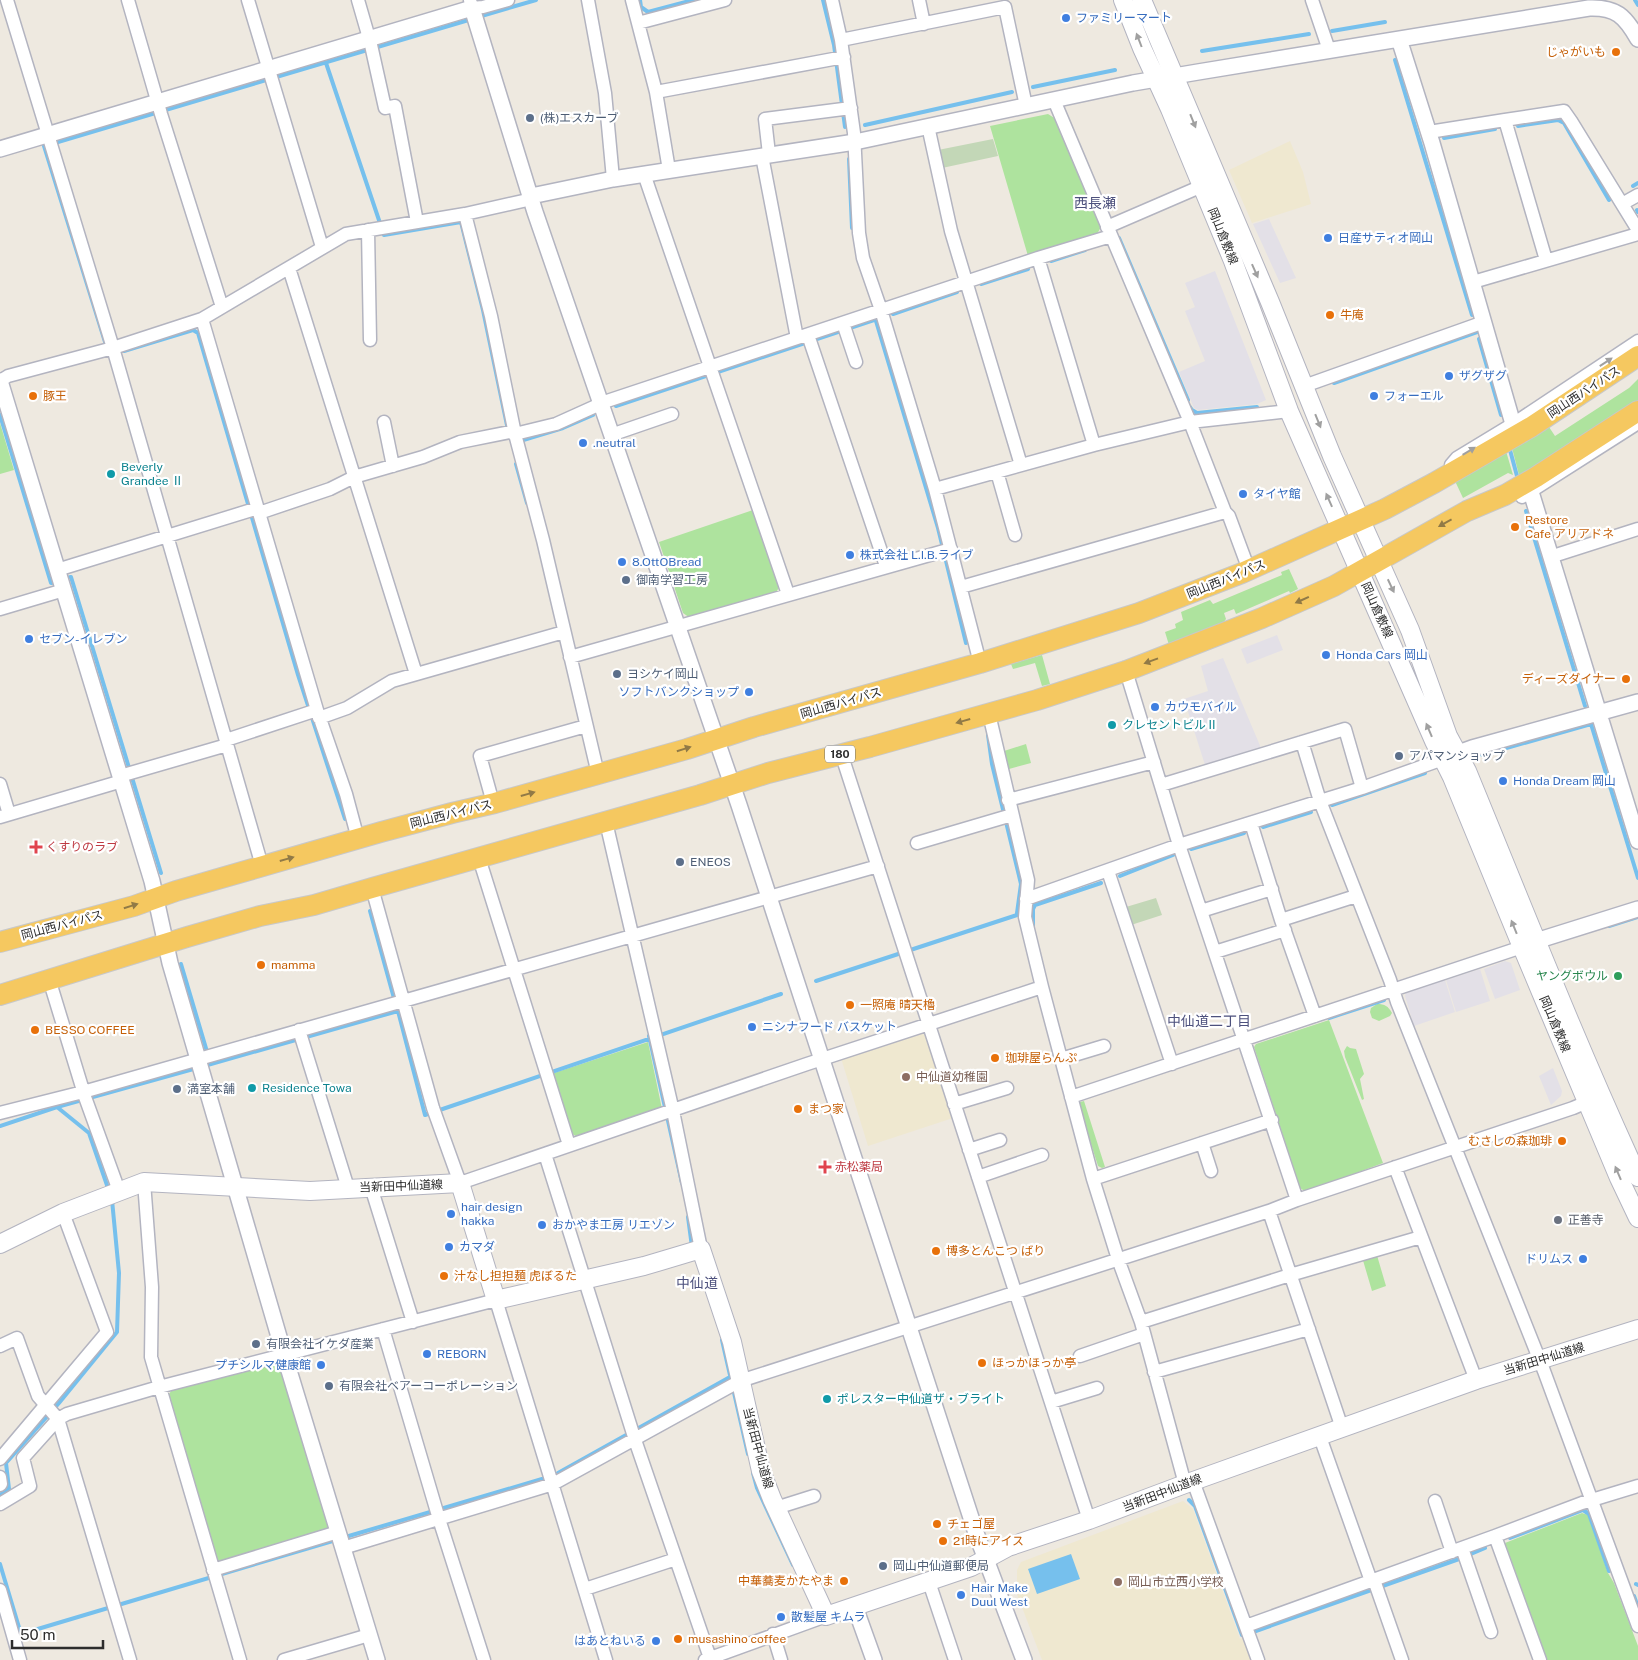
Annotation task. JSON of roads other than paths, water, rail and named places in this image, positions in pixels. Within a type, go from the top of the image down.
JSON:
[{"type":"highway","name":"岡山西バイパス","points":[[0,942],[70,924],[262,866],[452,812],[493,803],[598,774],[980,663],[1139,613],[1250,570],[1341,529],[1434,483],[1531,427],[1638,356]]},
{"type":"highway","name":"180","points":[[0,995],[260,916],[372,888],[841,754],[989,714],[1126,671],[1262,618],[1334,586],[1467,511],[1505,495],[1638,411]]},
{"type":"main road","name":"岡山倉敷線","points":[[1124,0],[1142,48],[1233,261],[1290,411],[1341,529],[1450,756],[1467,771],[1529,944],[1594,1099],[1638,1218]]},
{"type":"main road","name":"岡山倉敷線","points":[[1142,0],[1332,456],[1414,639],[1448,736],[1450,756]]},
{"type":"main road","name":"岡山倉敷線","points":[[1594,1099],[1638,1177]]},
{"type":"main road","name":"当新田中仙道線","points":[[0,1244],[65,1218],[114,1193],[144,1182],[310,1191],[460,1183],[496,1300]]},
{"type":"main road","name":"当新田中仙道線","points":[[696,1250],[732,1342],[735,1384],[761,1471],[826,1616],[971,1567],[1008,1548],[1476,1380],[1638,1329]]},
{"type":"main road","points":[[496,1300],[644,1266],[696,1250]]},
{"type":"street","points":[[7,0],[114,348],[262,866]]},
{"type":"street","points":[[128,0],[159,108],[222,307]]},
{"type":"street","points":[[248,0],[322,247]]},
{"type":"street","points":[[358,0],[371,45],[385,108],[395,106],[417,222]]},
{"type":"street","points":[[0,149],[48,134],[159,108],[270,76],[508,0]]},
{"type":"street","points":[[588,0],[605,93],[613,179]]},
{"type":"street","points":[[632,0],[656,92],[669,170]]},
{"type":"street","points":[[638,23],[709,2],[725,0]]},
{"type":"street","points":[[832,0],[842,40],[838,58],[846,109],[855,142],[859,233],[864,258],[935,489],[946,550],[961,587],[980,663]]},
{"type":"street","points":[[919,0],[924,24]]},
{"type":"street","points":[[1312,0],[1329,50]]},
{"type":"street","points":[[842,40],[924,24],[1004,3],[1026,106]]},
{"type":"street","points":[[377,1660],[284,1354],[236,1188],[203,1061],[166,944],[126,776],[64,590],[0,381],[8,376],[114,348],[202,320],[346,234],[465,214],[524,201],[536,195],[613,179],[855,142],[1156,79],[1612,4],[1638,39]]},
{"type":"street","points":[[474,11],[531,198],[717,739],[976,1533],[1024,1660]]},
{"type":"street","points":[[1399,39],[1429,132],[1513,424]]},
{"type":"street","points":[[656,92],[838,58]]},
{"type":"street","points":[[1054,100],[1190,422],[1250,570]]},
{"type":"street","points":[[846,109],[765,119],[766,155],[806,339],[886,566]]},
{"type":"street","points":[[1429,132],[1564,111],[1638,230]]},
{"type":"street","points":[[1504,120],[1546,260]]},
{"type":"street","points":[[928,126],[951,231],[1021,465]]},
{"type":"street","points":[[644,174],[788,594]]},
{"type":"street","points":[[58,570],[330,489],[354,476],[423,457],[460,442],[514,436],[556,424],[600,403],[711,372],[845,327],[881,310],[1038,258],[1109,231],[1202,186]]},
{"type":"street","points":[[1622,204],[1638,195]]},
{"type":"street","points":[[465,214],[491,316],[514,436],[543,540],[561,633],[570,657],[582,727],[598,774]]},
{"type":"street","points":[[370,340],[377,229]]},
{"type":"street","points":[[1473,282],[1638,234]]},
{"type":"street","points":[[1038,258],[1094,445]]},
{"type":"street","points":[[289,268],[416,674]]},
{"type":"street","points":[[202,320],[254,511],[314,713],[346,794],[358,839]]},
{"type":"street","points":[[1304,386],[1484,322]]},
{"type":"street","points":[[845,327],[856,362]]},
{"type":"street","points":[[1434,483],[1457,458],[1513,424],[1638,341]]},
{"type":"street","points":[[935,489],[1094,445],[1190,422],[1290,411]]},
{"type":"street","points":[[611,435],[672,414]]},
{"type":"street","points":[[384,422],[393,466]]},
{"type":"street","points":[[1467,511],[1500,508],[1531,492],[1638,423]]},
{"type":"street","points":[[997,472],[1015,535]]},
{"type":"street","points":[[1531,492],[1599,713],[1635,817],[1638,841]]},
{"type":"street","points":[[961,587],[1225,512]]},
{"type":"street","points":[[1550,557],[1638,529]]},
{"type":"street","points":[[570,657],[946,550]]},
{"type":"street","points":[[0,609],[64,590]]},
{"type":"street","points":[[0,784],[5,815],[314,713],[347,708],[392,681],[561,633]]},
{"type":"street","points":[[1126,671],[1179,845],[1272,1120],[1297,1200]]},
{"type":"street","points":[[1026,907],[1108,871],[1179,845],[1320,802],[1450,756],[1638,702]]},
{"type":"street","points":[[989,714],[1008,800],[1007,816],[1028,880],[1026,907],[1042,987],[1064,1058],[1070,1097],[1093,1180],[1142,1328],[1189,1482],[1258,1660]]},
{"type":"street","points":[[493,803],[480,756],[582,727]]},
{"type":"street","points":[[1161,785],[1345,729],[1362,788]]},
{"type":"street","points":[[1302,742],[1320,802],[1539,1359],[1638,1626]]},
{"type":"street","points":[[841,754],[1089,1520]]},
{"type":"street","points":[[1008,800],[1154,762]]},
{"type":"street","points":[[917,843],[1007,816]]},
{"type":"street","points":[[606,822],[629,936],[655,1035],[696,1250]]},
{"type":"street","points":[[1251,823],[1283,925],[1315,1016]]},
{"type":"street","points":[[479,858],[569,1145]]},
{"type":"street","points":[[0,1113],[85,1097],[203,1061],[301,1036],[398,1003],[878,866]]},
{"type":"street","points":[[1108,871],[1172,1064]]},
{"type":"street","points":[[372,888],[398,1003],[460,1183],[821,1059],[1042,987]]},
{"type":"street","points":[[1201,912],[1272,889]]},
{"type":"street","points":[[1215,952],[1356,896]]},
{"type":"street","points":[[1070,1097],[1638,909]]},
{"type":"street","points":[[49,979],[114,1193]]},
{"type":"street","points":[[301,1036],[348,1188]]},
{"type":"street","points":[[1064,1058],[1104,1046]]},
{"type":"street","points":[[954,1104],[1007,1088]]},
{"type":"street","points":[[214,1574],[437,1512],[553,1484],[633,1433],[735,1384],[909,1326],[1269,1211],[1594,1099]]},
{"type":"street","points":[[1093,1180],[1272,1120]]},
{"type":"street","points":[[969,1150],[1000,1140]]},
{"type":"street","points":[[1202,1143],[1212,1171]]},
{"type":"street","points":[[545,1154],[633,1433],[708,1659],[826,1616]]},
{"type":"street","points":[[978,1177],[1042,1155]]},
{"type":"street","points":[[1395,1168],[1476,1380]]},
{"type":"street","points":[[144,1182],[152,1287],[151,1357],[240,1660]]},
{"type":"street","points":[[371,1187],[413,1322]]},
{"type":"street","points":[[1269,1211],[1342,1428]]},
{"type":"street","points":[[0,1504],[30,1486],[23,1458],[107,1332],[65,1218]]},
{"type":"street","points":[[1080,1356],[1142,1328],[1290,1274],[1421,1237]]},
{"type":"street","points":[[0,1459],[52,1412],[68,1414],[159,1387],[496,1300],[606,1660]]},
{"type":"street","points":[[383,1329],[437,1512],[484,1660]]},
{"type":"street","points":[[1154,1372],[1308,1329]]},
{"type":"street","points":[[0,1346],[17,1338],[38,1396],[52,1412],[130,1660]]},
{"type":"street","points":[[1051,1402],[1097,1388]]},
{"type":"street","points":[[1320,1437],[1402,1660]]},
{"type":"street","points":[[0,1477],[0,1485]]},
{"type":"street","points":[[1246,1626],[1461,1553],[1495,1536],[1592,1500],[1638,1486]]},
{"type":"street","points":[[776,1508],[814,1496]]},
{"type":"street","points":[[1435,1501],[1461,1553],[1490,1632]]},
{"type":"street","points":[[1495,1536],[1540,1660]]},
{"type":"street","points":[[585,1589],[676,1559]]},
{"type":"street","points":[[928,1582],[955,1660]]},
{"type":"street","points":[[1624,1586],[1638,1592]]},
{"type":"street","points":[[0,1590],[20,1660]]},
{"type":"street","points":[[855,1606],[874,1660]]},
{"type":"street","points":[[773,1634],[781,1660]]},
{"type":"street","points":[[284,1660],[369,1635]]},
{"type":"water","points":[[1071,1554],[1080,1579],[1037,1594],[1028,1569]]},
{"type":"waterway","points":[[478,17],[536,0]]},
{"type":"waterway","points":[[640,0],[641,7],[648,12],[693,0]]},
{"type":"waterway","points":[[823,0],[834,45],[845,127]]},
{"type":"waterway","points":[[1635,0],[1638,5]]},
{"type":"waterway","points":[[58,142],[472,19]]},
{"type":"waterway","points":[[1332,31],[1385,22]]},
{"type":"waterway","points":[[1202,51],[1309,34]]},
{"type":"waterway","points":[[1395,60],[1472,315]]},
{"type":"waterway","points":[[326,63],[384,235],[461,222],[483,310],[508,430]]},
{"type":"waterway","points":[[1033,87],[1115,70]]},
{"type":"waterway","points":[[865,125],[1012,92]]},
{"type":"waterway","points":[[1518,126],[1558,120],[1564,123],[1609,200]]},
{"type":"waterway","points":[[1444,138],[1495,129]]},
{"type":"waterway","points":[[44,146],[105,342]]},
{"type":"waterway","points":[[849,159],[852,228]]},
{"type":"waterway","points":[[1633,186],[1638,183]]},
{"type":"waterway","points":[[1119,238],[1188,400]]},
{"type":"waterway","points":[[1051,261],[1085,250]]},
{"type":"waterway","points":[[981,284],[1028,269]]},
{"type":"waterway","points":[[893,314],[957,292]]},
{"type":"waterway","points":[[616,406],[874,320]]},
{"type":"waterway","points":[[876,321],[938,528],[966,643]]},
{"type":"waterway","points":[[124,351],[193,330],[198,333],[298,675],[345,819]]},
{"type":"waterway","points":[[1334,383],[1477,332]]},
{"type":"waterway","points":[[1479,339],[1501,415]]},
{"type":"waterway","points":[[1190,407],[1197,413],[1257,407]]},
{"type":"waterway","points":[[0,415],[52,583]]},
{"type":"waterway","points":[[520,441],[563,428],[593,415]]},
{"type":"waterway","points":[[1510,450],[1517,476]]},
{"type":"waterway","points":[[516,464],[527,503]]},
{"type":"waterway","points":[[1526,511],[1585,706]]},
{"type":"waterway","points":[[70,577],[161,873]]},
{"type":"waterway","points":[[1482,755],[1591,724],[1638,878]]},
{"type":"waterway","points":[[988,735],[992,764],[1021,884],[1017,913]]},
{"type":"waterway","points":[[1332,805],[1425,773]]},
{"type":"waterway","points":[[1263,827],[1311,812]]},
{"type":"waterway","points":[[1191,849],[1244,833]]},
{"type":"waterway","points":[[1120,876],[1173,855]]},
{"type":"waterway","points":[[1029,910],[1033,909],[1035,905],[1101,883]]},
{"type":"waterway","points":[[1033,909],[1033,926]]},
{"type":"waterway","points":[[370,911],[395,1002]]},
{"type":"waterway","points":[[816,981],[1022,912]]},
{"type":"waterway","points":[[1609,926],[1638,917]]},
{"type":"waterway","points":[[181,964],[208,1055]]},
{"type":"waterway","points":[[204,1066],[398,1011],[425,1115],[781,994]]},
{"type":"waterway","points":[[1329,1018],[1384,1000]]},
{"type":"waterway","points":[[649,1036],[682,1183]]},
{"type":"waterway","points":[[0,1126],[57,1107],[197,1068]]},
{"type":"waterway","points":[[57,1107],[89,1133],[109,1191]]},
{"type":"waterway","points":[[0,1495],[9,1489],[6,1463],[59,1403],[117,1332],[119,1273],[112,1200]]},
{"type":"waterway","points":[[688,1217],[692,1247]]},
{"type":"waterway","points":[[722,1340],[748,1454]]},
{"type":"waterway","points":[[558,1473],[730,1377]]},
{"type":"waterway","points":[[753,1473],[757,1488],[793,1565]]},
{"type":"waterway","points":[[342,1538],[542,1479]]},
{"type":"waterway","points":[[1189,1500],[1195,1506],[1243,1635]]},
{"type":"waterway","points":[[1510,1538],[1583,1510],[1589,1514],[1609,1571]]},
{"type":"waterway","points":[[0,1564],[21,1634],[336,1540]]},
{"type":"waterway","points":[[1253,1632],[1485,1548]]},
{"type":"waterway","points":[[1634,1596],[1638,1607]]},
{"type":"place","name":"ファミリーマート","points":[[1066,18]]},
{"type":"place","name":"じゃがいも","points":[[1616,52]]},
{"type":"place","name":"(株)エスカーブ","points":[[530,118]]},
{"type":"place","name":"日産サティオ岡山","points":[[1328,238]]},
{"type":"place","name":"牛庵","points":[[1330,315]]},
{"type":"place","name":"ザグザグ","points":[[1449,376]]},
{"type":"place","name":"豚王","points":[[33,396]]},
{"type":"place","name":"フォーエル","points":[[1374,396]]},
{"type":"place","name":".neutral","points":[[583,443]]},
{"type":"place","name":"Beverly Grandee Ⅱ","points":[[111,474]]},
{"type":"place","name":"タイヤ館","points":[[1243,494]]},
{"type":"place","name":"Restore Cafe アリアドネ","points":[[1515,527]]},
{"type":"place","name":"株式会社 L.I.B.ライブ","points":[[850,555]]},
{"type":"place","name":"8.OttOBread","points":[[622,562]]},
{"type":"place","name":"御南学習工房","points":[[626,580]]},
{"type":"place","name":"セブン-イレブン","points":[[29,639]]},
{"type":"place","name":"Honda Cars 岡山","points":[[1326,655]]},
{"type":"place","name":"ヨシケイ岡山","points":[[617,674]]},
{"type":"place","name":"ディーズダイナー","points":[[1626,679]]},
{"type":"place","name":"ソフトバンクショップ","points":[[749,692]]},
{"type":"place","name":"カウモバイル","points":[[1155,707]]},
{"type":"place","name":"クレセントビルⅡ","points":[[1112,725]]},
{"type":"place","name":"アパマンショップ","points":[[1399,756]]},
{"type":"place","name":"Honda Dream 岡山","points":[[1503,781]]},
{"type":"place","name":"くすりのラブ","points":[[36,847]]},
{"type":"place","name":"ENEOS","points":[[680,862]]},
{"type":"place","name":"mamma","points":[[261,965]]},
{"type":"place","name":"ヤングボウル","points":[[1618,976]]},
{"type":"place","name":"一照庵 晴天櫓","points":[[850,1005]]},
{"type":"place","name":"ニシナフード バスケット","points":[[752,1027]]},
{"type":"place","name":"BESSO COFFEE","points":[[35,1030]]},
{"type":"place","name":"珈琲屋らんぷ","points":[[995,1058]]},
{"type":"place","name":"中仙道幼稚園","points":[[906,1077]]},
{"type":"place","name":"Residence Towa","points":[[252,1088]]},
{"type":"place","name":"満室本舗","points":[[177,1089]]},
{"type":"place","name":"まつ家","points":[[798,1109]]},
{"type":"place","name":"むさしの森珈琲","points":[[1562,1141]]},
{"type":"place","name":"赤松薬局","points":[[825,1167]]},
{"type":"place","name":"hair design hakka","points":[[451,1214]]},
{"type":"place","name":"正善寺","points":[[1558,1220]]},
{"type":"place","name":"おかやま工房 リエゾン","points":[[542,1225]]},
{"type":"place","name":"カマダ","points":[[449,1247]]},
{"type":"place","name":"博多とんこつ ばり","points":[[936,1251]]},
{"type":"place","name":"ドリムス","points":[[1583,1259]]},
{"type":"place","name":"汁なし担担麺 虎ぼるた","points":[[444,1276]]},
{"type":"place","name":"有限会社イケダ産業","points":[[256,1344]]},
{"type":"place","name":"REBORN","points":[[427,1354]]},
{"type":"place","name":"ほっかほっか亭","points":[[982,1363]]},
{"type":"place","name":"プチシルマ健康館","points":[[321,1365]]},
{"type":"place","name":"有限会社ベアーコーポレーション","points":[[329,1386]]},
{"type":"place","name":"ポレスター中仙道ザ・ブライト","points":[[827,1399]]},
{"type":"place","name":"チェゴ屋","points":[[937,1524]]},
{"type":"place","name":"21時にアイス","points":[[943,1541]]},
{"type":"place","name":"岡山中仙道郵便局","points":[[883,1566]]},
{"type":"place","name":"中華蕎麦かたやま","points":[[844,1581]]},
{"type":"place","name":"岡山市立西小学校","points":[[1118,1582]]},
{"type":"place","name":"Hair Make Duul West","points":[[961,1595]]},
{"type":"place","name":"散髪屋 キムラ","points":[[781,1617]]},
{"type":"place","name":"musashino coffee","points":[[678,1639]]},
{"type":"place","name":"はあとねいる","points":[[656,1641]]},
{"type":"district","name":"西長瀬","points":[[1095,203]]},
{"type":"district","name":"中仙道二丁目","points":[[1209,1021]]},
{"type":"district","name":"中仙道","points":[[697,1283]]}]
